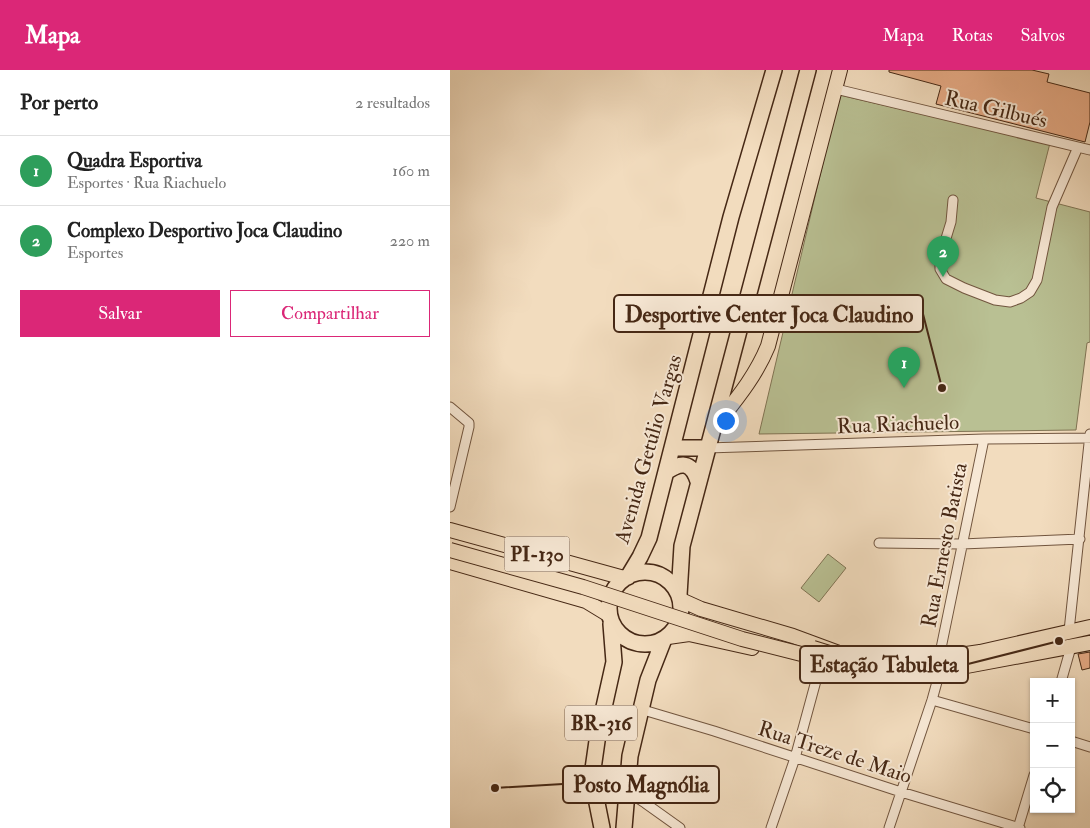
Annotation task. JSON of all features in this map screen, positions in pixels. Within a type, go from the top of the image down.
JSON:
[{"type":"highway","name":"Avenida Getúlio Vargas","points":[[602,828],[594,788],[593,769],[598,734],[614,662],[614,644],[608,604],[611,594],[640,557],[649,538],[731,216],[774,70]]},
{"type":"highway","name":"BR-316","points":[[624,828],[630,756],[640,709],[662,640],[673,632],[681,614],[677,593],[682,546],[808,70]]},
{"type":"highway","points":[[672,448],[707,448]]},
{"type":"highway","points":[[666,472],[676,466],[686,466],[693,470],[698,481]]},
{"type":"highway","points":[[626,577],[639,572],[651,572],[662,576],[677,593]]},
{"type":"highway","points":[[609,616],[613,627],[628,641],[641,645],[662,640]]},
{"type":"main road","points":[[712,429],[747,385],[768,346],[840,70]]},
{"type":"main road","name":"PI-130","points":[[450,530],[626,577]]},
{"type":"main road","points":[[450,542],[617,591],[748,633],[829,653],[838,660]]},
{"type":"main road","points":[[450,550],[583,587],[742,639],[825,660],[940,664],[1090,643]]},
{"type":"main road","name":"PI-130","points":[[450,562],[586,601],[609,616]]},
{"type":"main road","points":[[677,593],[701,609],[793,636],[838,660]]},
{"type":"main road","points":[[940,664],[980,652],[1090,626]]},
{"type":"main road","points":[[662,640],[689,634],[820,666],[838,660]]},
{"type":"street","name":"Rua Gilbués","points":[[836,89],[1090,150]]},
{"type":"street","points":[[953,200],[951,222],[940,258],[940,269],[946,279],[995,300],[1010,302],[1021,298],[1030,292],[1037,280],[1052,207],[1078,147]]},
{"type":"street","points":[[450,407],[469,422],[469,427],[450,507]]},
{"type":"street","points":[[1069,631],[1090,437]]},
{"type":"street","name":"Rua Riachuelo","points":[[707,448],[1090,437]]},
{"type":"street","name":"Rua Ernesto Batista","points":[[889,828],[932,700],[984,439]]},
{"type":"street","points":[[879,543],[962,544],[1080,539]]},
{"type":"street","points":[[1062,678],[1071,647]]},
{"type":"street","points":[[771,828],[795,758],[820,666]]},
{"type":"street","points":[[932,700],[1030,728]]},
{"type":"street","name":"Rua Treze de Maio","points":[[640,709],[1019,828]]},
{"type":"street","points":[[1075,742],[1090,747]]},
{"type":"street","points":[[1019,828],[1030,788]]},
{"type":"street","points":[[628,792],[680,828]]},
{"type":"green space","points":[[839,95],[1050,143],[1036,198],[1090,212],[1090,342],[1087,343],[1076,430],[759,434]]},
{"type":"green space","points":[[828,554],[846,568],[819,602],[801,588]]},
{"type":"building","points":[[889,70],[1032,70],[1049,74],[1047,82],[1090,93],[1090,122],[1085,142],[936,104],[941,86],[889,72]]},
{"type":"building","points":[[1090,652],[1090,668],[1082,670],[1078,654]]},
{"type":"place","name":"Complexo Desportivo Joca Claudino","points":[[943,277]]},
{"type":"place","name":"Quadra Esportiva","points":[[904,388]]},
{"type":"place","name":"Desportive Center Joca Claudino","points":[[942,388]]},
{"type":"place","name":"Estação Tabuleta","points":[[1059,641]]},
{"type":"place","name":"Posto Magnólia","points":[[495,788]]}]
